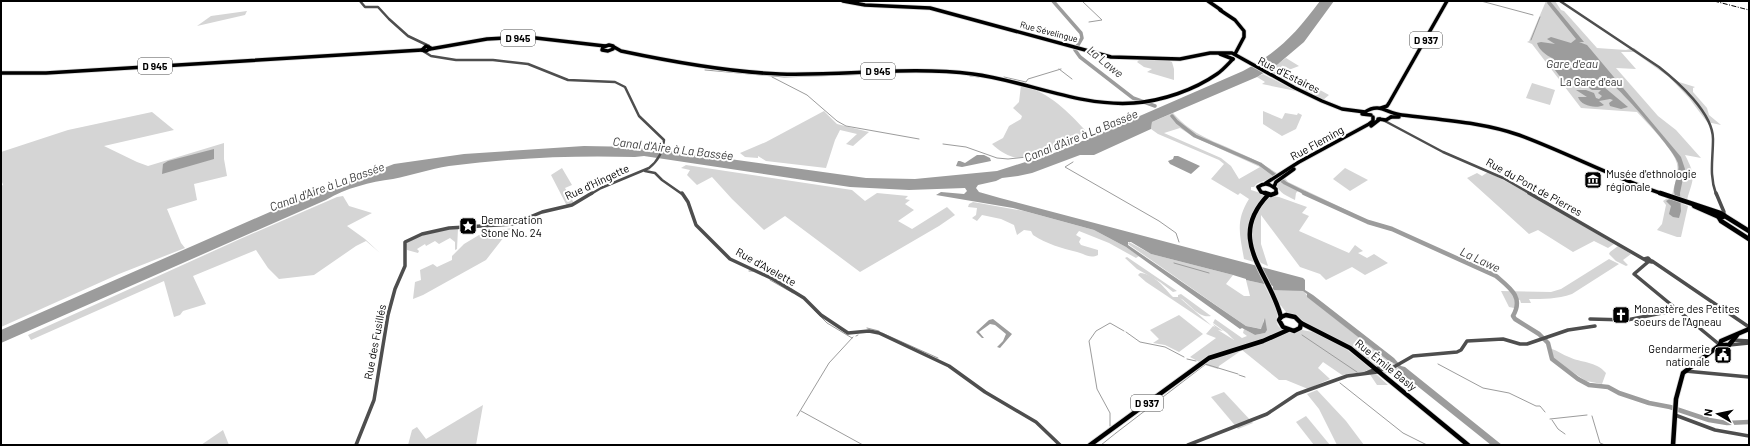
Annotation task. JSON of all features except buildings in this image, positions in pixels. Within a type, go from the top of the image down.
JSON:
[{"type":"main road","name":"Rue Sévelingue","points":[[843,1],[866,6],[906,6],[936,10],[1076,47],[1104,56],[1124,58],[1180,59],[1213,53],[1226,56]]},
{"type":"main road","points":[[1208,1],[1242,26],[1245,31],[1245,36],[1237,49],[1235,57]]},
{"type":"main road","name":"D 937","points":[[1380,108],[1387,106],[1389,103],[1447,1]]},
{"type":"main road","name":"D 945","points":[[430,48],[487,39],[527,37],[565,40],[603,47]]},
{"type":"main road","points":[[611,45],[614,47],[611,50],[604,51],[603,47],[611,45]]},
{"type":"main road","name":"D 945","points":[[614,47],[621,51]]},
{"type":"main road","points":[[423,48],[430,48]]},
{"type":"main road","name":"D 945","points":[[1,73],[46,73],[423,48]]},
{"type":"main road","points":[[1226,56],[1237,49]]},
{"type":"main road","name":"D 945","points":[[611,50],[694,65],[753,72],[801,74],[927,70],[973,74],[1021,82],[1088,100],[1120,104],[1151,101],[1171,95],[1218,73],[1235,57]]},
{"type":"main road","points":[[1230,53],[1235,57]]},
{"type":"main road","points":[[1226,56],[1235,57]]},
{"type":"main road","points":[[1226,56],[1227,64]]},
{"type":"main road","name":"Rue d'Estaires","points":[[1235,57],[1251,65]]},
{"type":"main road","name":"Rue d'Estaires","points":[[1235,57],[1334,108],[1372,116],[1381,120]]},
{"type":"main road","points":[[1265,72],[1295,88],[1342,109],[1360,112],[1368,111],[1373,107],[1380,108],[1389,115],[1467,124],[1494,129],[1527,140],[1683,202]]},
{"type":"main road","name":"D 937","points":[[1389,115],[1388,108],[1394,100],[1404,78]]},
{"type":"main road","points":[[1368,111],[1372,116]]},
{"type":"main road","points":[[1381,120],[1389,115]]},
{"type":"main road","name":"Rue Fleming","points":[[1268,195],[1276,192],[1274,184],[1279,178],[1299,162],[1369,124],[1373,121],[1372,116]]},
{"type":"main road","name":"Rue Fleming","points":[[1266,183],[1279,178],[1301,164],[1381,120]]},
{"type":"main road","points":[[1568,156],[1664,196],[1722,217],[1723,213],[1749,231]]},
{"type":"main road","points":[[1260,203],[1262,196],[1258,189],[1259,186],[1266,183],[1274,187]]},
{"type":"main road","points":[[1261,192],[1268,195],[1253,212],[1249,224],[1250,241],[1254,256],[1278,306],[1282,326],[1288,330],[1297,331],[1300,326],[1295,317],[1281,317]]},
{"type":"main road","points":[[1716,214],[1721,221],[1749,240]]},
{"type":"main road","points":[[1278,306],[1289,316]]},
{"type":"main road","points":[[1277,334],[1282,326]]},
{"type":"main road","name":"Rue Émile Basly","points":[[1300,326],[1318,331],[1338,341],[1468,445]]},
{"type":"main road","points":[[1673,445],[1678,389],[1684,371],[1720,345],[1720,342],[1724,339],[1749,328]]},
{"type":"main road","name":"D 937","points":[[1090,445],[1209,358],[1263,341],[1288,330]]},
{"type":"main road","points":[[1720,345],[1729,345],[1737,334]]},
{"type":"main road","name":"Rue Émile Basly","points":[[1338,341],[1421,407]]},
{"type":"street","points":[[360,1],[364,7],[378,7],[394,26],[403,30],[423,48],[428,55],[456,60],[493,60],[530,64],[568,80],[618,83],[625,87],[640,117],[664,140],[664,149],[655,163],[655,173]]},
{"type":"street","points":[[1560,1],[1593,26],[1630,46],[1673,78],[1708,120],[1711,125],[1712,139],[1711,175],[1723,213]]},
{"type":"street","points":[[428,55],[430,48]]},
{"type":"street","points":[[1389,115],[1391,124]]},
{"type":"street","name":"Rue du Pont de Pierres","points":[[1381,120],[1443,152],[1503,178],[1644,259],[1648,258],[1650,262]]},
{"type":"street","name":"Rue d'Hingette","points":[[405,242],[422,234],[449,228],[513,224],[550,210],[572,205],[601,188],[644,171],[655,163]]},
{"type":"street","name":"Rue d'Avelette","points":[[644,171],[655,173],[685,197],[696,225],[730,259],[773,280],[804,298],[821,315],[848,333],[869,331],[879,333],[949,366],[985,392],[1036,422],[1060,444]]},
{"type":"street","name":"Rue des Fusillés","points":[[356,445],[374,400],[388,314],[395,289],[405,266],[405,242]]},
{"type":"street","points":[[1720,345],[1634,273],[1650,262],[1749,328]]},
{"type":"street","points":[[1595,326],[1591,319],[1627,320],[1677,310]]},
{"type":"street","points":[[1188,445],[1267,414],[1298,394],[1346,377],[1395,366],[1417,355],[1457,352],[1461,350],[1467,341],[1503,339],[1524,345],[1568,330],[1595,326],[1599,320]]},
{"type":"street","points":[[1724,339],[1749,342]]},
{"type":"street","points":[[1729,345],[1749,342]]},
{"type":"street","points":[[1684,371],[1749,377]]},
{"type":"street","points":[[1676,412],[1715,430],[1749,436]]},
{"type":"green space","name":"La Gare d'eau","points":[[1546,1],[1555,1],[1561,10],[1564,11],[1597,48],[1626,50],[1634,48],[1679,82],[1695,87],[1693,88],[1693,92],[1707,108],[1709,115],[1721,125],[1707,122],[1689,98],[1669,77],[1634,52],[1621,52],[1636,69],[1616,68],[1658,116],[1676,130],[1701,158],[1685,155],[1693,178],[1687,200],[1683,200],[1683,204],[1688,206],[1681,237],[1657,230],[1662,224],[1666,205],[1663,201],[1672,195],[1677,172],[1675,158],[1666,145],[1637,112],[1581,108],[1532,44],[1527,42],[1529,41]]},
{"type":"green space","points":[[247,11],[245,15],[197,26],[211,16]]},
{"type":"green space","points":[[1286,58],[1299,66],[1286,71],[1296,76],[1288,81],[1303,90],[1311,85],[1329,95],[1323,100],[1320,99],[1267,71]]},
{"type":"green space","points":[[1140,59],[1167,60],[1172,62],[1174,69],[1174,80],[1147,72],[1152,69],[1144,67],[1137,62]]},
{"type":"green space","points":[[1263,74],[1296,91],[1262,84],[1265,82],[1257,77]]},
{"type":"green space","points":[[1532,83],[1555,90],[1550,105],[1526,98]]},
{"type":"green space","points":[[1021,85],[1032,88],[1050,98],[1065,110],[1088,133],[1051,149],[1030,156],[1013,157],[999,150],[992,144],[1003,138],[1009,126],[1021,119],[1022,116],[1013,108],[1019,102]]},
{"type":"green space","points":[[824,111],[837,124],[869,132],[853,146],[846,144],[857,134],[840,130],[835,140],[826,168],[766,161],[758,156],[758,158],[745,157],[740,153],[766,142]]},
{"type":"green space","points":[[1263,111],[1282,119],[1285,113],[1297,115],[1298,113],[1302,115],[1296,129],[1282,136],[1263,124]]},
{"type":"green space","points":[[152,112],[174,130],[104,146],[148,166],[224,143],[224,159],[227,176],[194,184],[197,200],[167,209],[181,243],[185,248],[119,274],[1,327],[1,186],[3,185],[1,179],[1,152],[68,130]]},
{"type":"green space","points":[[1173,113],[1197,133],[1269,168],[1277,173],[1271,178],[1254,187],[1251,187],[1251,190],[1270,196],[1279,197],[1307,207],[1302,213],[1309,216],[1299,231],[1349,253],[1355,245],[1363,251],[1358,253],[1367,258],[1374,254],[1388,263],[1365,275],[1352,267],[1326,280],[1320,274],[1300,267],[1261,215],[1261,244],[1268,266],[1261,263],[1257,256],[1251,256],[1254,262],[1244,259],[1240,235],[1240,221],[1249,199],[1240,193],[1238,195],[1211,179],[1224,164],[1219,160],[1158,134],[1151,129],[1152,122]],"holes":[[[1180,128],[1192,136],[1260,167],[1239,179],[1231,166],[1221,158],[1164,133]]]},
{"type":"green space","points":[[686,165],[852,190],[865,201],[877,193],[908,196],[905,199],[910,200],[905,204],[914,210],[898,221],[912,229],[947,207],[955,215],[939,226],[860,272],[785,216],[764,230],[712,177],[697,185],[687,175],[690,170],[681,168]]},
{"type":"green space","points":[[562,168],[572,185],[565,188],[574,203],[567,206],[551,175]]},
{"type":"green space","points":[[1345,168],[1368,180],[1350,191],[1333,179]]},
{"type":"green space","points":[[1488,172],[1526,192],[1614,244],[1608,248],[1594,241],[1573,252],[1538,230],[1529,234],[1467,178],[1477,173],[1482,176]]},
{"type":"green space","points":[[1284,177],[1288,182],[1353,213],[1351,215],[1298,191],[1296,193],[1295,200],[1289,197],[1281,192],[1276,184]]},
{"type":"green space","points":[[343,196],[349,206],[372,213],[347,226],[365,239],[380,253],[366,241],[356,246],[314,275],[279,279],[268,268],[256,250],[193,276],[206,304],[183,311],[180,315],[174,317],[164,281],[31,340],[28,335],[240,239],[337,197]]},
{"type":"green space","points":[[973,202],[1024,211],[1094,230],[1126,247],[1139,256],[1136,258],[1109,243],[1079,231],[1076,235],[1081,238],[1079,242],[1081,245],[1098,250],[1098,255],[1090,256],[1054,245],[1033,235],[1031,231],[1024,230],[1017,235],[1014,225],[1001,219],[982,215],[977,221],[972,218],[976,215],[977,208],[968,207],[969,204]]},
{"type":"green space","points":[[511,228],[486,260],[413,299],[415,282],[421,280],[420,270],[433,264],[437,267],[452,260],[452,256],[464,244],[479,235]]},
{"type":"green space","points":[[448,229],[458,229],[457,249],[455,250],[455,242],[450,238],[439,244],[435,241],[426,246],[425,244],[417,249],[419,251],[418,253],[407,250],[406,243],[415,237]]},
{"type":"green space","points":[[1129,242],[1151,254],[1233,275],[1226,284],[1244,296],[1250,296],[1246,280],[1264,284],[1277,310],[1277,323],[1281,329],[1288,332],[1299,332],[1302,330],[1314,332],[1337,343],[1370,368],[1388,385],[1377,385],[1367,370],[1365,372],[1342,375],[1323,362],[1318,368],[1330,379],[1308,389],[1286,380],[1279,380],[1242,350],[1219,366],[1218,369],[1205,365],[1190,357],[1216,338],[1206,334],[1213,326],[1215,327],[1213,324],[1223,331],[1218,330],[1234,340],[1227,333],[1213,323],[1215,319],[1242,338],[1247,336],[1243,333],[1244,329],[1255,335],[1265,333],[1264,319],[1262,329],[1246,326],[1128,244]]},
{"type":"green space","points":[[1618,246],[1631,254],[1623,260],[1628,265],[1626,266],[1616,261],[1609,254]]},
{"type":"green space","points":[[1127,257],[1177,291],[1173,292],[1160,282],[1137,269],[1125,258]]},
{"type":"green space","points":[[1609,259],[1619,264],[1572,294],[1566,296],[1529,299],[1531,303],[1521,303],[1520,300],[1515,299],[1516,305],[1514,308],[1509,307],[1501,291],[1551,292],[1561,289]]},
{"type":"green space","points":[[1140,273],[1155,279],[1173,297],[1178,297],[1178,295],[1181,294],[1211,316],[1198,313],[1180,298],[1212,326],[1146,282],[1138,275]]},
{"type":"green space","points":[[1285,289],[1304,291],[1308,297],[1390,362],[1399,367],[1401,373],[1393,369],[1385,374],[1342,342],[1305,324],[1286,312],[1278,302],[1273,290]]},
{"type":"green space","points":[[1179,315],[1203,334],[1179,352],[1165,345],[1153,343],[1159,339],[1150,330]]},
{"type":"green space","points":[[1552,349],[1574,359],[1598,366],[1606,373],[1602,384],[1586,381],[1553,359],[1551,357]]},
{"type":"green space","points":[[1317,390],[1346,421],[1364,445],[1337,445],[1319,409],[1307,394]]},
{"type":"green space","points":[[1224,392],[1253,423],[1238,429],[1211,397]]},
{"type":"green space","points":[[483,405],[476,445],[408,445],[412,430],[417,427],[426,439]]},
{"type":"green space","points":[[1306,416],[1330,445],[1314,445],[1296,422]]},
{"type":"green space","points":[[223,430],[229,445],[201,445]]},
{"type":"water","points":[[1320,1],[1334,1],[1304,42],[1278,64],[1257,77],[1152,122],[1151,129],[1094,155],[1080,155],[1032,173],[1002,178],[978,185],[976,188],[979,192],[1000,198],[1303,278],[1305,280],[1305,290],[1394,358],[1401,366],[1405,367],[1502,445],[1491,445],[1401,373],[1396,365],[1390,362],[1307,297],[1307,294],[1303,291],[1273,290],[1273,286],[1151,254],[1131,242],[1128,242],[1128,245],[1246,326],[1261,329],[1265,318],[1267,330],[1265,333],[1255,335],[1242,328],[1240,329],[1126,247],[1094,230],[1013,208],[936,195],[941,192],[964,194],[967,191],[965,188],[909,190],[850,187],[644,156],[588,156],[472,163],[442,167],[358,186],[1,343],[1,330],[304,197],[319,191],[331,189],[394,164],[464,154],[584,146],[638,147],[866,178],[915,179],[997,171],[1057,152],[1243,71],[1256,64],[1286,41],[1303,23]]},
{"type":"water","name":"Gare d'eau","points":[[1550,1],[1584,42],[1579,42],[1587,45],[1681,157],[1685,169],[1680,193],[1681,211],[1679,218],[1673,217],[1669,214],[1671,206],[1666,201],[1675,196],[1674,188],[1679,167],[1678,163],[1657,133],[1621,93],[1604,78],[1599,77],[1599,81],[1582,78],[1604,87],[1628,107],[1621,109],[1610,106],[1609,103],[1613,100],[1610,99],[1599,101],[1604,105],[1597,107],[1582,103],[1578,97],[1587,97],[1576,90],[1586,90],[1594,93],[1596,98],[1599,99],[1602,96],[1598,93],[1601,90],[1592,90],[1586,86],[1587,83],[1581,80],[1578,81],[1582,84],[1581,86],[1575,86],[1566,82],[1561,78],[1547,59],[1552,58],[1539,48],[1537,43],[1541,42],[1555,44],[1547,39],[1551,37],[1571,43],[1576,39],[1547,3]]},
{"type":"water","points":[[214,149],[214,159],[162,174],[163,164],[168,161]]},
{"type":"water","points":[[977,155],[984,155],[990,158],[991,161],[962,167],[956,166],[958,161],[965,163]]},
{"type":"water","points":[[1174,156],[1178,156],[1200,166],[1191,174],[1170,164],[1168,161],[1173,159]]},
{"type":"water","points":[[993,319],[1012,334],[1000,348],[997,347],[1003,341],[1006,334],[995,325],[990,324],[979,332],[984,338],[976,332],[989,320]]},
{"type":"waterway","name":"La Lawe","points":[[1053,1],[1081,33],[1082,38],[1075,50],[1080,57],[1133,98],[1155,106]]},
{"type":"waterway","points":[[1082,1],[1102,20],[1089,22]]},
{"type":"waterway","points":[[1481,1],[1533,15]]},
{"type":"waterway","points":[[1531,40],[1540,17]]},
{"type":"waterway","points":[[1004,77],[1026,82],[1028,79],[1060,69]]},
{"type":"waterway","points":[[1060,69],[1072,79]]},
{"type":"waterway","points":[[705,70],[784,77],[873,74]]},
{"type":"waterway","points":[[970,76],[979,77]]},
{"type":"waterway","points":[[772,77],[807,95],[837,121],[846,126],[919,139]]},
{"type":"waterway","name":"La Lawe","points":[[1172,116],[1177,122],[1195,136],[1260,164],[1285,183],[1307,194]]},
{"type":"waterway","name":"Canal d'Aire à La Bassée","points":[[943,144],[966,147],[997,158],[1008,159],[1027,157],[1056,148]]},
{"type":"waterway","points":[[1073,162],[1065,167],[1159,221],[1176,233],[1179,242]]},
{"type":"waterway","name":"La Lawe","points":[[1304,193],[1368,222],[1392,229],[1496,276],[1514,293],[1517,303],[1513,316],[1515,319],[1539,334],[1548,343],[1552,359],[1578,379],[1589,385],[1608,387],[1619,393],[1649,403],[1670,407],[1709,420],[1727,423],[1749,422]]},
{"type":"waterway","points":[[1174,263],[1209,273]]},
{"type":"waterway","points":[[770,280],[793,293]]},
{"type":"waterway","points":[[814,310],[827,323],[852,338]]},
{"type":"waterway","points":[[1110,426],[1110,413],[1097,389],[1089,341],[1096,331],[1110,323],[1124,331]]},
{"type":"waterway","points":[[867,328],[879,331]]},
{"type":"waterway","points":[[1126,332],[1140,342],[1165,347],[1184,357]]},
{"type":"waterway","points":[[882,333],[938,358]]},
{"type":"waterway","points":[[1302,335],[1357,372]]},
{"type":"waterway","points":[[797,416],[829,363],[853,337]]},
{"type":"waterway","points":[[1187,359],[1196,361]]},
{"type":"waterway","points":[[1101,445],[1206,364]]},
{"type":"waterway","points":[[1206,364],[1238,374]]},
{"type":"waterway","points":[[1438,364],[1483,388],[1509,393],[1536,406],[1540,406],[1545,412]]},
{"type":"waterway","points":[[1239,375],[1245,377]]},
{"type":"waterway","points":[[1340,383],[1403,433],[1427,445]]},
{"type":"waterway","points":[[801,411],[863,445]]},
{"type":"waterway","points":[[1550,419],[1587,415]]},
{"type":"waterway","points":[[1592,416],[1600,443],[1605,445]]},
{"type":"waterway","points":[[1552,420],[1558,429],[1565,434]]},
{"type":"railway","points":[[1714,1],[1749,10]]},
{"type":"place","name":"Musée d'ethnologie régionale","points":[[1593,180]]},
{"type":"place","name":"Demarcation Stone No. 24","points":[[468,226]]},
{"type":"place","name":"Monastère des Petites soeurs de l'Agneau","points":[[1621,315]]},
{"type":"place","name":"Gendarmerie nationale","points":[[1723,355]]}]
